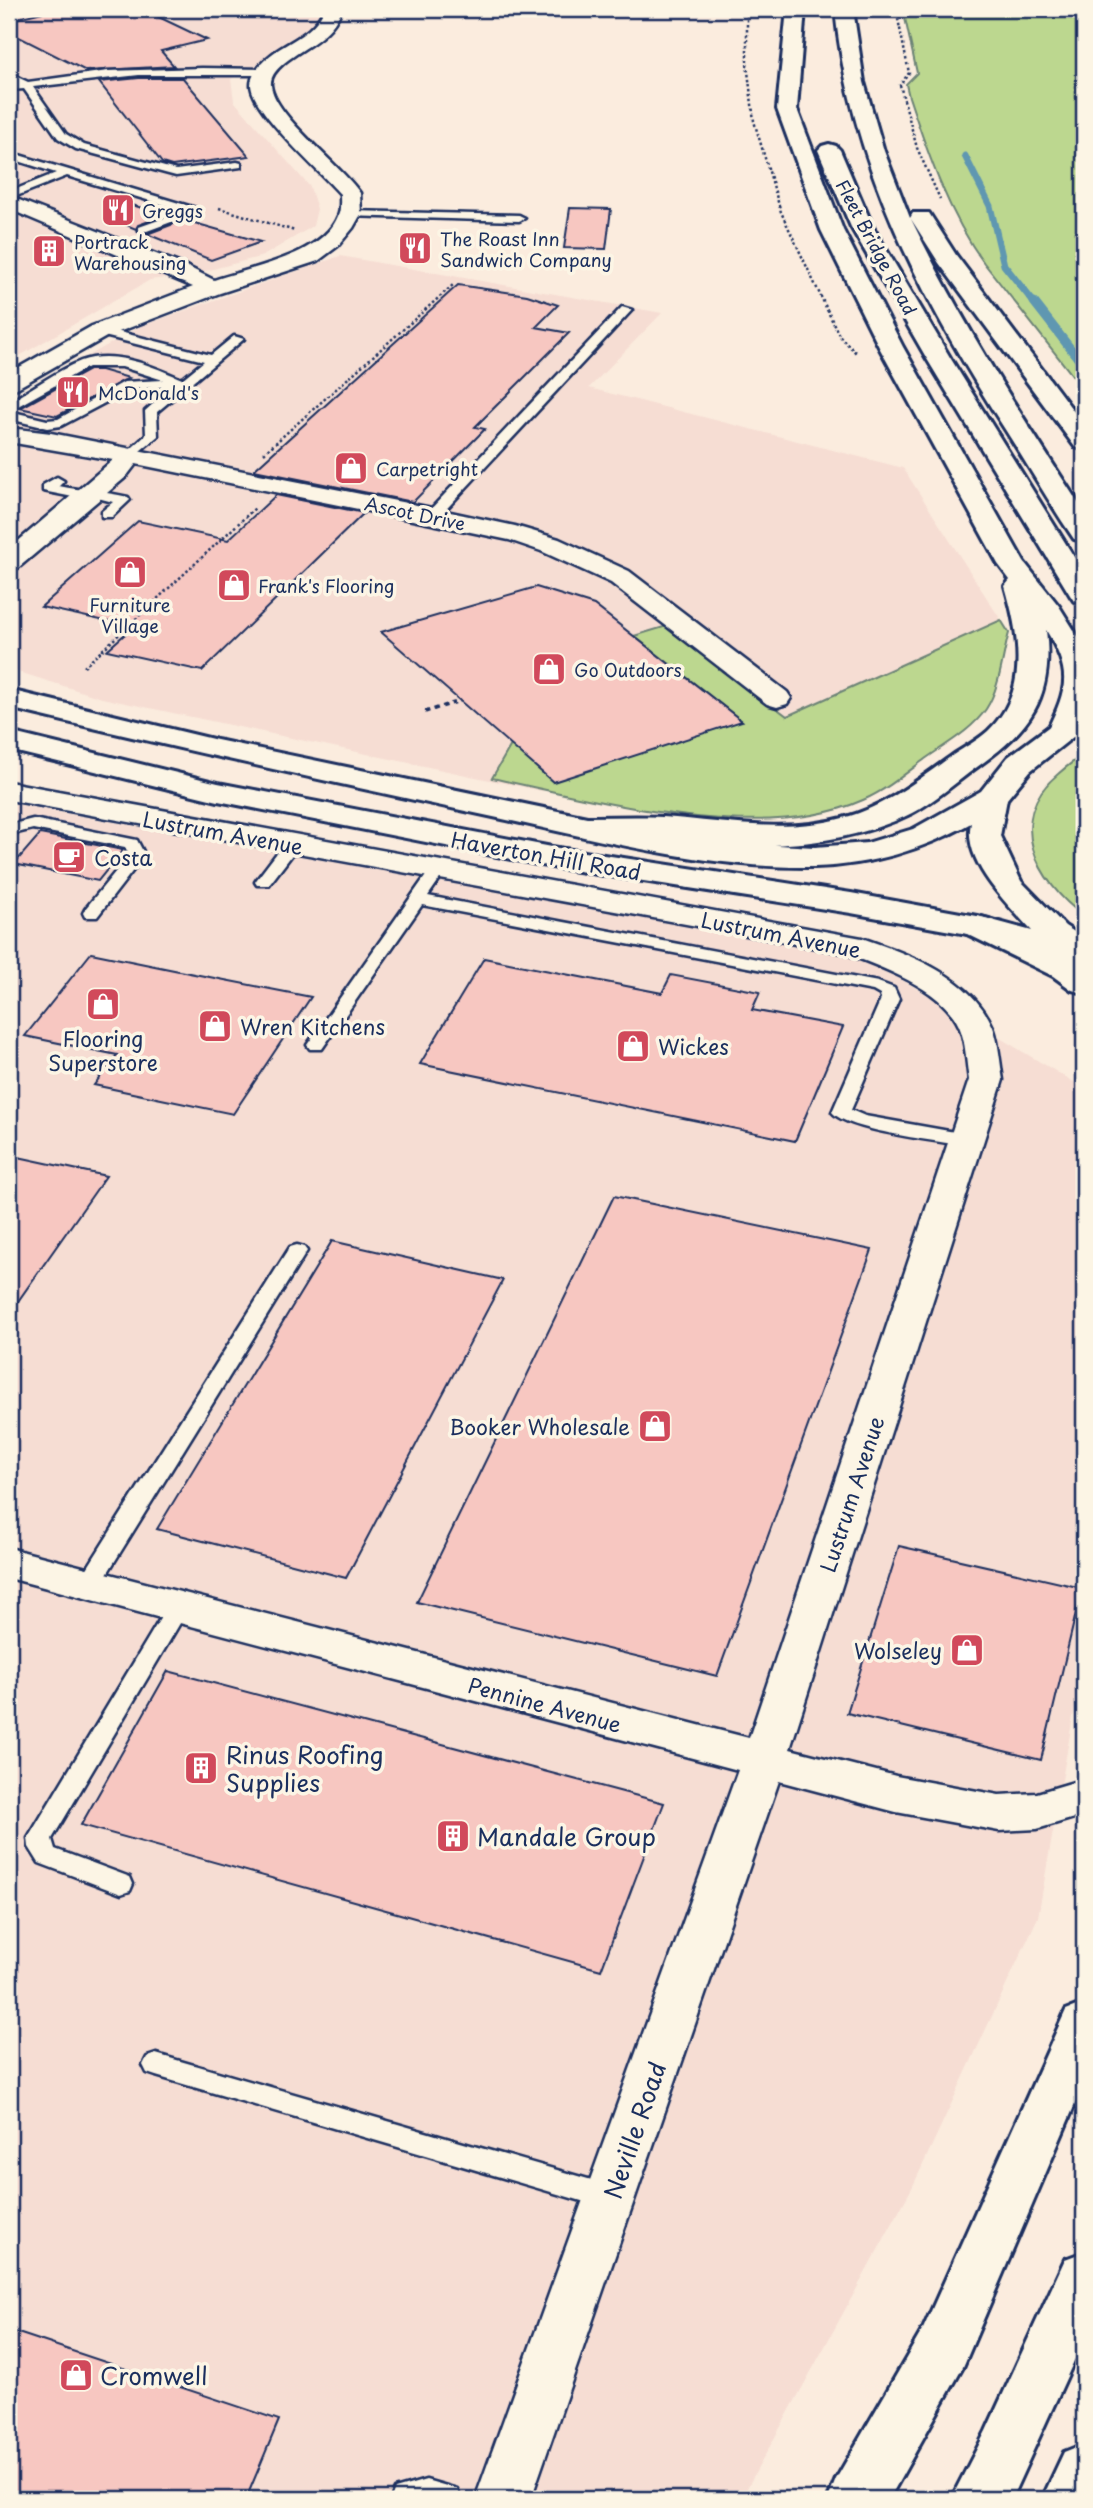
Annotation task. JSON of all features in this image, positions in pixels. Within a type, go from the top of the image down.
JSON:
[{"type":"main road","points":[[796,9],[811,90]]},
{"type":"main road","points":[[796,9],[787,109],[832,230],[891,347],[1012,564],[1049,612],[1074,653],[1080,681],[1073,727],[1019,764],[992,798],[984,836],[1006,885],[1053,933],[1084,954]]},
{"type":"main road","name":"Fleet Bridge Road","points":[[844,9],[846,38],[861,117],[873,156],[913,250],[973,357],[1084,533]]},
{"type":"main road","points":[[858,9],[888,134],[920,215],[947,258],[1084,442]]},
{"type":"main road","name":"Fleet Bridge Road","points":[[820,129],[862,227],[939,359],[1084,595]]},
{"type":"main road","points":[[587,827],[662,827],[730,835],[809,833],[849,827],[902,806],[998,738],[1014,720],[1030,692],[1033,645],[1031,626],[1012,564]]},
{"type":"main road","name":"Haverton Hill Road","points":[[9,699],[218,749],[587,827],[720,852],[815,857],[870,852],[924,836],[992,798]]},
{"type":"main road","name":"Haverton Hill Road","points":[[9,741],[218,792],[552,858],[851,903],[977,926],[1084,954]]},
{"type":"main road","points":[[977,926],[1065,969],[1084,983]]},
{"type":"main road","points":[[857,2499],[943,2348],[1084,2025]]},
{"type":"main road","points":[[980,2499],[1006,2451],[1084,2277]]},
{"type":"main road","points":[[1071,2499],[1084,2472]]},
{"type":"street","points":[[9,383],[100,331],[212,288],[310,256],[330,241],[350,214],[350,193],[281,119],[265,98],[261,84],[265,72],[282,56],[308,42],[323,30],[333,9]]},
{"type":"street","points":[[9,202],[165,265],[212,288]]},
{"type":"street","name":"Ascot Drive","points":[[9,435],[130,456],[432,516],[515,534],[550,545],[620,576],[777,698]]},
{"type":"street","points":[[9,562],[117,472],[130,456]]},
{"type":"street","name":"Lustrum Avenue","points":[[9,791],[292,844],[427,884],[851,945],[910,967],[944,989],[974,1022],[986,1080],[764,1761]]},
{"type":"street","name":"Pennine Avenue","points":[[9,1563],[896,1794],[999,1813],[1037,1811],[1084,1797]]},
{"type":"street","name":"Neville Road","points":[[503,2499],[764,1761]]},
{"type":"lane","points":[[9,89],[131,71],[193,69],[265,72]]},
{"type":"lane","points":[[9,76],[26,85],[62,136],[80,148],[176,173],[237,165]]},
{"type":"lane","points":[[9,155],[195,211]]},
{"type":"lane","points":[[9,196],[66,172]]},
{"type":"lane","points":[[143,229],[195,211]]},
{"type":"lane","points":[[350,214],[519,218]]},
{"type":"lane","points":[[432,516],[626,310]]},
{"type":"lane","points":[[100,331],[212,359]]},
{"type":"lane","points":[[130,456],[152,436],[151,411],[238,339]]},
{"type":"lane","points":[[9,407],[85,363],[99,360],[160,373],[182,383]]},
{"type":"lane","points":[[9,415],[47,425],[61,422],[128,385],[182,383]]},
{"type":"lane","points":[[9,407],[61,422]]},
{"type":"lane","points":[[57,481],[48,488],[123,500],[107,514]]},
{"type":"lane","points":[[9,830],[33,824],[131,843],[137,855],[91,913]]},
{"type":"lane","points":[[264,882],[292,844]]},
{"type":"lane","points":[[316,1045],[427,884],[877,987],[888,992],[890,999],[841,1112],[860,1121],[966,1140]]},
{"type":"lane","points":[[89,1584],[297,1251]]},
{"type":"lane","points":[[121,1884],[47,1856],[41,1847],[40,1838],[178,1608]]},
{"type":"lane","points":[[156,2065],[610,2197]]},
{"type":"lane","points":[[405,2499],[426,2494],[447,2499]]},
{"type":"path","points":[[896,9],[909,74],[900,85],[917,148],[943,204]]},
{"type":"path","points":[[195,211],[209,205],[330,241]]},
{"type":"path","points":[[237,477],[453,285]]},
{"type":"path","points":[[84,667],[279,486]]},
{"type":"path","points":[[425,712],[460,701]]},
{"type":"shaded area","points":[[9,9],[332,9],[327,29],[231,79],[234,101],[310,187],[317,209],[313,226],[263,256],[194,274],[150,280],[9,362]]},
{"type":"shaded area","points":[[340,256],[662,313],[589,388],[903,468],[1001,620],[787,716],[542,791],[102,698],[9,669],[9,401],[141,326]]},
{"type":"shaded area","points":[[9,803],[865,958],[1084,1088],[1084,1654],[1038,1917],[913,2186],[741,2499],[9,2499]]},
{"type":"green space","points":[[903,9],[1084,9],[1084,390],[984,263],[949,204],[909,97],[906,84],[917,73]]},
{"type":"green space","points":[[1001,620],[1009,633],[995,692],[974,724],[880,791],[863,800],[822,813],[776,819],[679,815],[580,798],[492,778],[511,745],[742,721],[634,636],[667,626],[787,716]]},
{"type":"green space","points":[[1084,755],[1084,916],[1067,902],[1041,868],[1033,849],[1030,830],[1033,810],[1042,792],[1061,771]]},
{"type":"building","points":[[55,9],[142,9],[207,40],[161,51],[174,66],[86,71],[9,32],[9,20]]},
{"type":"building","points":[[183,78],[249,156],[172,166],[162,163],[99,82]]},
{"type":"building","points":[[132,205],[166,215],[138,225],[136,229],[126,225]]},
{"type":"building","points":[[570,208],[611,209],[606,249],[564,248]]},
{"type":"building","points":[[184,220],[261,242],[211,260],[147,234]]},
{"type":"building","points":[[458,285],[527,295],[558,305],[536,327],[569,333],[475,427],[485,429],[413,502],[254,470]]},
{"type":"building","name":"McDonald's","points":[[89,370],[101,370],[129,378],[57,416],[20,408]]},
{"type":"building","name":"Frank's Flooring","points":[[276,495],[364,513],[202,671],[107,650],[133,627],[41,607],[138,521],[228,540]]},
{"type":"building","name":"Go Outdoors","points":[[536,587],[594,605],[742,721],[553,782],[381,632]]},
{"type":"building","name":"Costa","points":[[40,834],[123,850],[98,881],[14,864]]},
{"type":"building","name":"Wren Kitchens","points":[[91,953],[311,997],[233,1114],[94,1085],[117,1055],[25,1036]]},
{"type":"building","name":"Wickes","points":[[484,958],[662,993],[671,975],[760,992],[752,1010],[843,1027],[795,1141],[420,1064]]},
{"type":"building","points":[[9,1155],[106,1176],[9,1314]]},
{"type":"building","name":"Booker Wholesale","points":[[614,1196],[872,1250],[717,1676],[417,1602]]},
{"type":"building","points":[[332,1241],[503,1280],[346,1578],[157,1529]]},
{"type":"building","name":"Wolseley","points":[[899,1546],[1082,1588],[1041,1760],[847,1713]]},
{"type":"building","name":"Mandale Group","points":[[168,1671],[664,1803],[601,1970],[81,1825]]},
{"type":"building","name":"Cromwell","points":[[9,2330],[279,2420],[246,2499],[9,2499]]},
{"type":"waterway","points":[[965,156],[990,206],[1004,265],[1035,304]]},
{"type":"waterway","points":[[1034,302],[1084,366]]},
{"type":"place","name":"Greggs","points":[[118,210]]},
{"type":"place","name":"The Roast Inn Sandwich Company","points":[[415,248]]},
{"type":"place","name":"Portrack Warehousing","points":[[49,251]]},
{"type":"place","name":"McDonald's","points":[[73,392]]},
{"type":"place","name":"Carpetright","points":[[351,468]]},
{"type":"place","name":"Furniture Village","points":[[130,572]]},
{"type":"place","name":"Frank's Flooring","points":[[234,585]]},
{"type":"place","name":"Go Outdoors","points":[[549,669]]},
{"type":"place","name":"Costa","points":[[69,857]]},
{"type":"place","name":"Flooring Superstore","points":[[103,1004]]},
{"type":"place","name":"Wren Kitchens","points":[[215,1026]]},
{"type":"place","name":"Wickes","points":[[633,1046]]},
{"type":"place","name":"Booker Wholesale","points":[[655,1426]]},
{"type":"place","name":"Wolseley","points":[[967,1650]]},
{"type":"place","name":"Rinus Roofing Supplies","points":[[201,1768]]},
{"type":"place","name":"Mandale Group","points":[[453,1836]]},
{"type":"place","name":"Cromwell","points":[[76,2375]]}]
